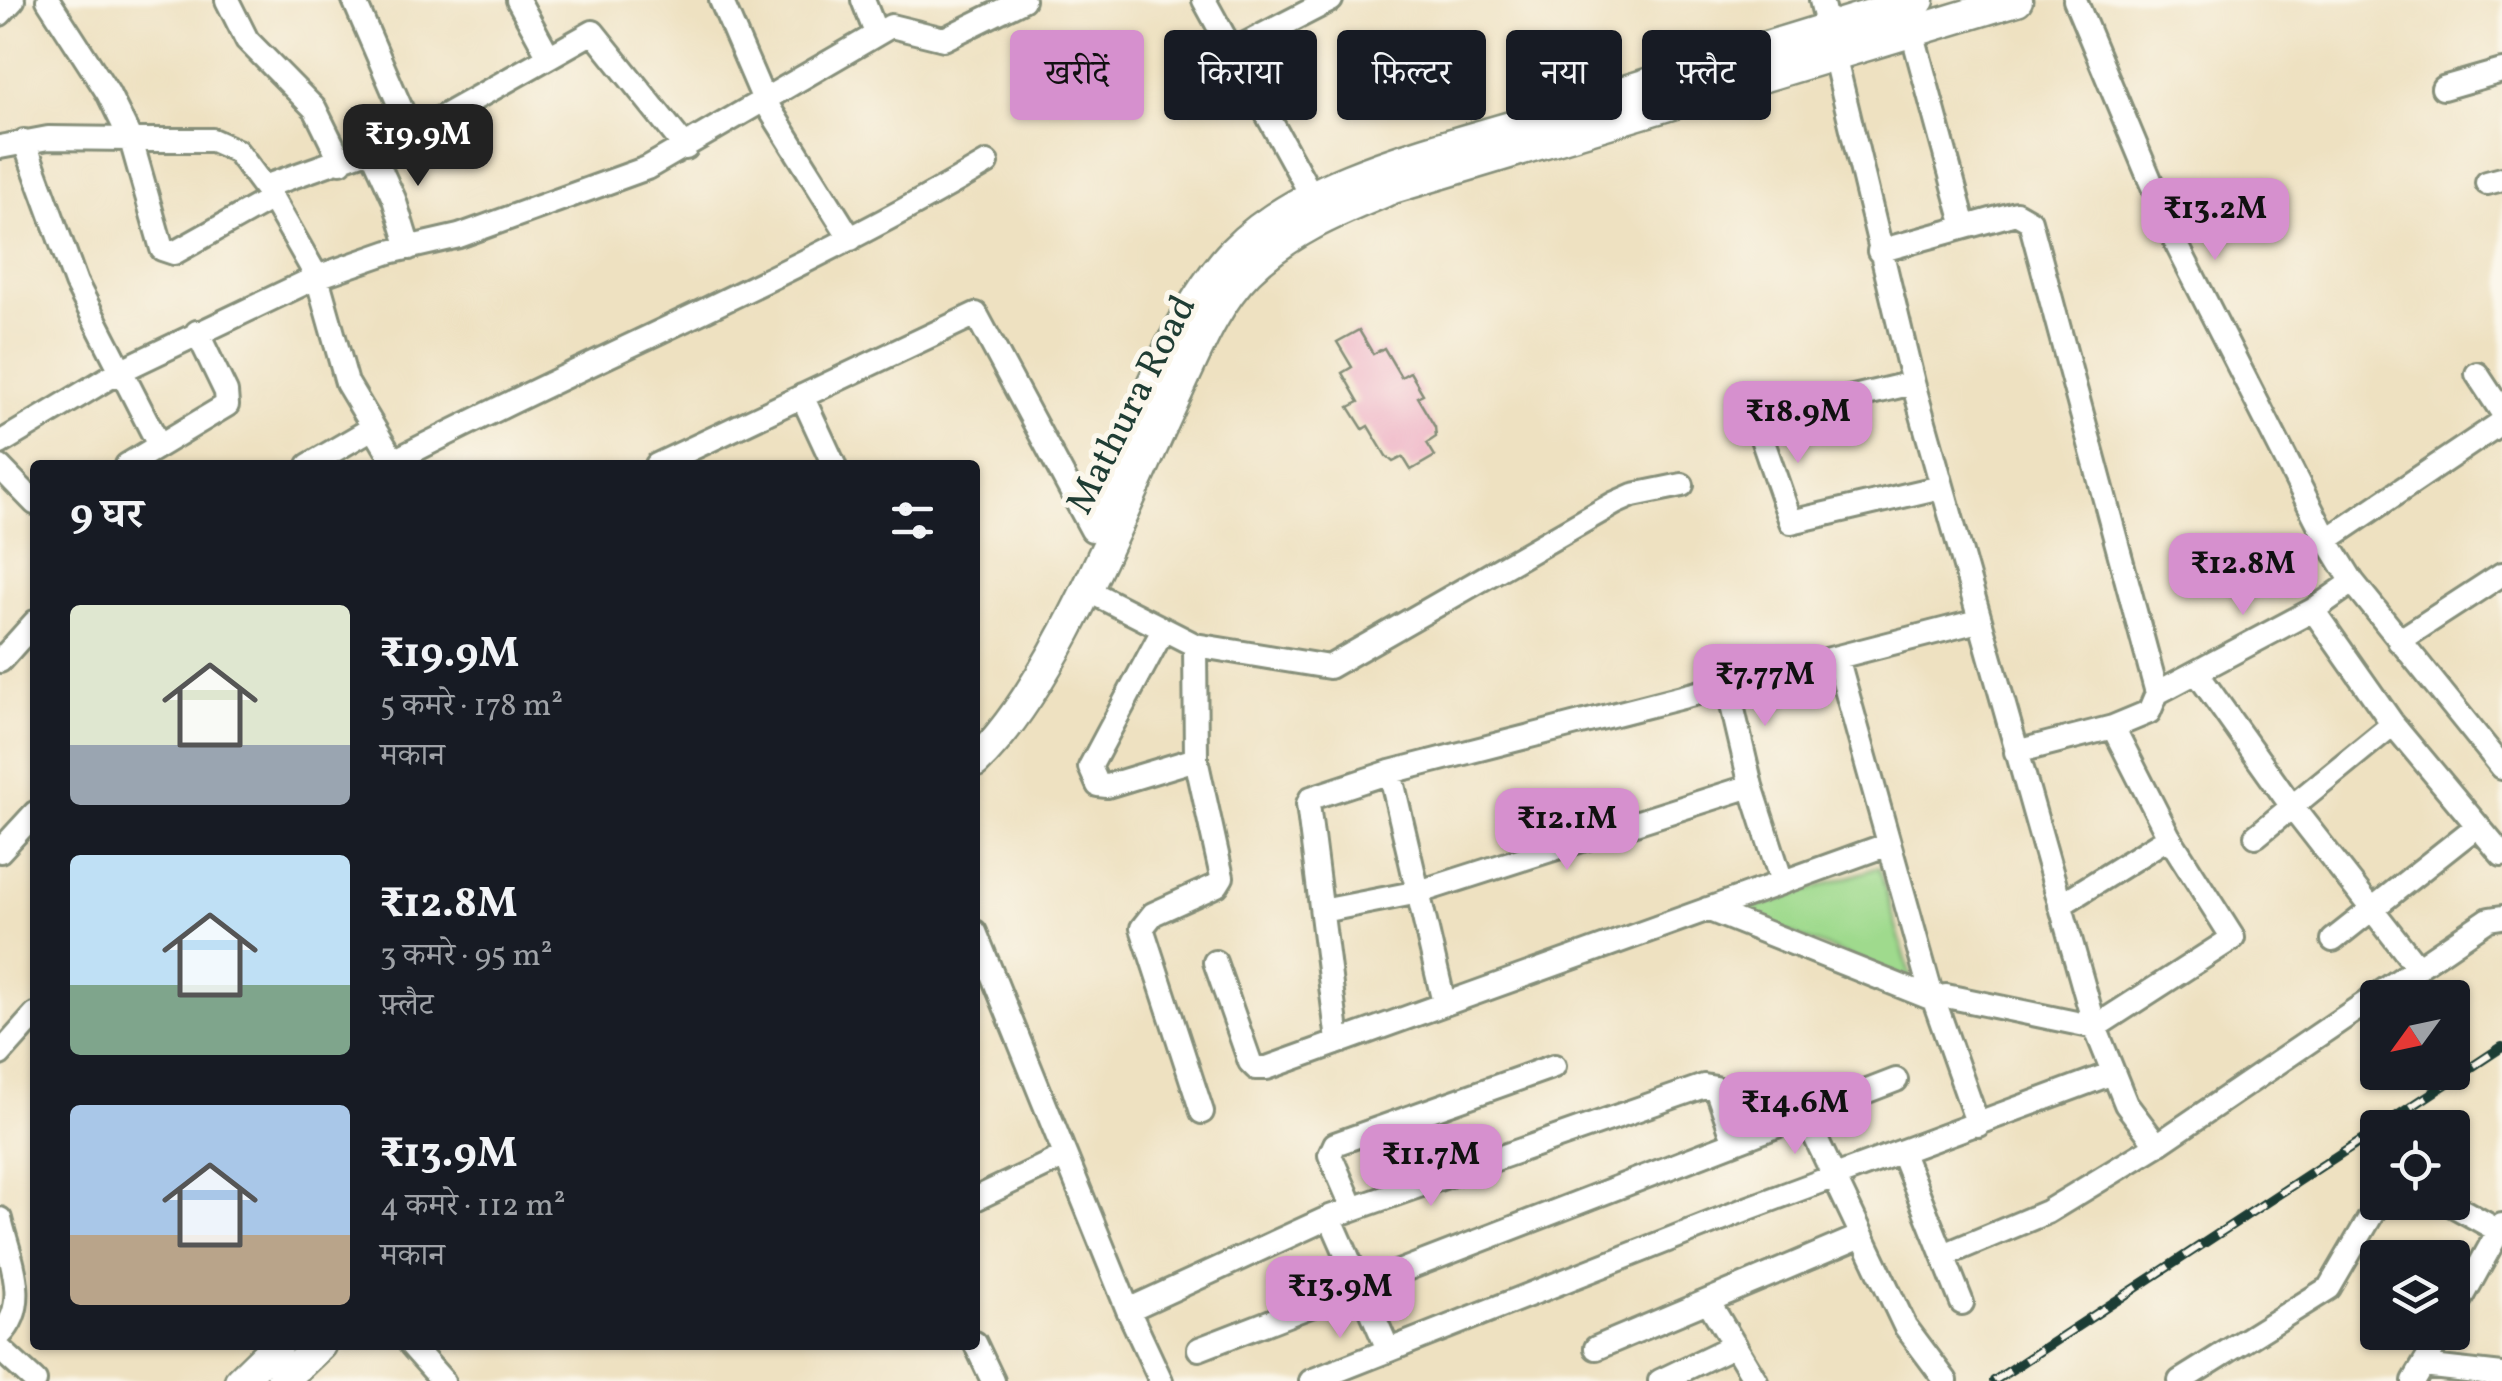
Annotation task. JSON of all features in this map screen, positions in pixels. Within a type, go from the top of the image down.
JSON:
[{"type":"main road","name":"Mathura Road","points":[[1832,45],[1920,0]]},
{"type":"main road","name":"Mathura Road","points":[[980,728],[1014,686],[1046,630],[1165,365],[1212,278],[1236,250],[1457,143],[1832,45],[1913,34],[2017,0]]},
{"type":"main road","name":"Mathura Road","points":[[980,755],[1028,693],[1085,588],[1210,323],[1245,273],[1299,230],[1318,207]]},
{"type":"main road","points":[[240,1381],[271,1350]]},
{"type":"main road","points":[[282,1381],[315,1350]]},
{"type":"street","points":[[0,14],[13,0]]},
{"type":"street","points":[[48,0],[108,92],[131,140],[162,249],[168,254],[268,193],[412,134],[596,32],[686,148]]},
{"type":"street","points":[[227,0],[247,40],[315,110],[341,162]]},
{"type":"street","points":[[354,0],[412,134]]},
{"type":"street","points":[[518,0],[548,56]]},
{"type":"street","points":[[721,0],[764,100],[852,239]]},
{"type":"street","points":[[863,0],[876,33]]},
{"type":"street","points":[[0,442],[120,370],[317,277],[476,230],[647,168],[876,33],[902,26],[944,38],[1023,0]]},
{"type":"street","points":[[1204,0],[1219,30]]},
{"type":"street","points":[[1273,30],[1331,0]]},
{"type":"street","points":[[1820,0],[1913,384],[2095,1027],[2126,1104],[2157,1145]]},
{"type":"street","points":[[2075,0],[2178,247],[2327,540],[2353,582],[2502,767]]},
{"type":"street","points":[[1913,34],[1965,227]]},
{"type":"street","points":[[2442,88],[2502,71]]},
{"type":"street","points":[[1269,120],[1318,207]]},
{"type":"street","points":[[24,141],[76,283],[159,445]]},
{"type":"street","points":[[0,147],[24,141],[226,144],[268,193],[317,277],[347,384],[393,460]]},
{"type":"street","points":[[372,151],[394,199],[408,248]]},
{"type":"street","points":[[400,460],[502,404],[565,380],[852,239],[987,162]]},
{"type":"street","points":[[1879,251],[2016,213],[2030,221],[2157,694]]},
{"type":"street","points":[[667,460],[976,314],[1092,530]]},
{"type":"street","points":[[135,460],[227,405],[226,392],[197,332]]},
{"type":"street","points":[[2477,374],[2502,412]]},
{"type":"street","points":[[1913,384],[1773,416],[1764,424],[1761,436],[1790,522],[1941,486]]},
{"type":"street","points":[[802,396],[832,460]]},
{"type":"street","points":[[2327,540],[2502,422]]},
{"type":"street","points":[[318,460],[371,429]]},
{"type":"street","points":[[3,476],[30,499]]},
{"type":"street","points":[[1085,588],[1195,645],[1329,667],[1616,503],[1633,495],[1682,485]]},
{"type":"street","points":[[2399,641],[2502,574]]},
{"type":"street","points":[[2016,752],[2113,727],[2149,712],[2157,694],[2313,610],[2353,582]]},
{"type":"street","points":[[2313,610],[2393,724],[2502,856]]},
{"type":"street","points":[[1338,1041],[1308,804],[1320,793],[1727,684],[1978,622]]},
{"type":"street","points":[[0,661],[30,628]]},
{"type":"street","points":[[1163,630],[1093,756],[1092,776],[1098,785],[1106,786],[1196,759]]},
{"type":"street","points":[[1195,645],[1196,759],[1222,877],[1217,885],[1153,914],[1142,928],[1202,1112]]},
{"type":"street","points":[[1837,657],[1933,999],[1978,1125]]},
{"type":"street","points":[[2197,673],[2293,808],[2418,968]]},
{"type":"street","points":[[1727,684],[1751,786],[1782,882]]},
{"type":"street","points":[[2256,836],[2393,724]]},
{"type":"street","points":[[1707,909],[1933,999],[1946,996],[2095,1027],[2233,938],[2168,837],[2113,727]]},
{"type":"street","points":[[1390,772],[1444,1003]]},
{"type":"street","points":[[1322,911],[1419,892],[1751,786]]},
{"type":"street","points":[[0,851],[30,818]]},
{"type":"street","points":[[2334,940],[2477,826]]},
{"type":"street","points":[[2060,905],[2168,837]]},
{"type":"street","points":[[1215,962],[1256,1068],[1889,844]]},
{"type":"street","points":[[1944,1255],[2036,1218],[2157,1145],[2490,919],[2502,917]]},
{"type":"street","points":[[980,945],[1064,1156],[1161,1381]]},
{"type":"street","points":[[0,1054],[30,1021]]},
{"type":"street","points":[[1354,1208],[1330,1155],[1334,1144],[1554,1066]]},
{"type":"street","points":[[1311,1381],[1750,1208],[2113,1073]]},
{"type":"street","points":[[1198,1349],[1896,1080]]},
{"type":"street","points":[[1128,1310],[1330,1216],[1704,1086],[1716,1088],[1734,1140]]},
{"type":"street","points":[[1805,1114],[1859,1237],[1905,1326],[1940,1374],[1914,1381]]},
{"type":"street","points":[[1902,1153],[1962,1303]]},
{"type":"street","points":[[980,1197],[1064,1156]]},
{"type":"street","points":[[2470,1213],[2500,1228],[2494,1257],[2470,1291]]},
{"type":"street","points":[[1330,1216],[1388,1349]]},
{"type":"street","points":[[0,1219],[17,1291],[16,1312],[0,1335]]},
{"type":"street","points":[[2180,1381],[2330,1288],[2369,1220]]},
{"type":"street","points":[[1596,1348],[1859,1237]]},
{"type":"street","points":[[1708,1301],[1756,1381]]},
{"type":"street","points":[[1660,1381],[1734,1345]]},
{"type":"street","points":[[0,1349],[35,1381]]},
{"type":"street","points":[[415,1350],[443,1381]]},
{"type":"street","points":[[978,1350],[993,1381]]},
{"type":"street","points":[[2433,1350],[2419,1374],[2502,1375]]},
{"type":"street","points":[[2206,1366],[2228,1381]]},
{"type":"green space","points":[[1879,867],[1912,981],[1746,916],[1746,910]]},
{"type":"building","points":[[1359,330],[1373,354],[1384,348],[1401,377],[1410,372],[1423,394],[1417,397],[1435,427],[1436,437],[1427,443],[1435,456],[1411,470],[1403,457],[1393,462],[1386,456],[1368,426],[1363,429],[1349,407],[1359,402],[1342,373],[1352,367],[1337,342]]},
{"type":"railway","points":[[2406,1110],[2502,1047]]},
{"type":"railway","points":[[1994,1381],[2360,1141]]}]
